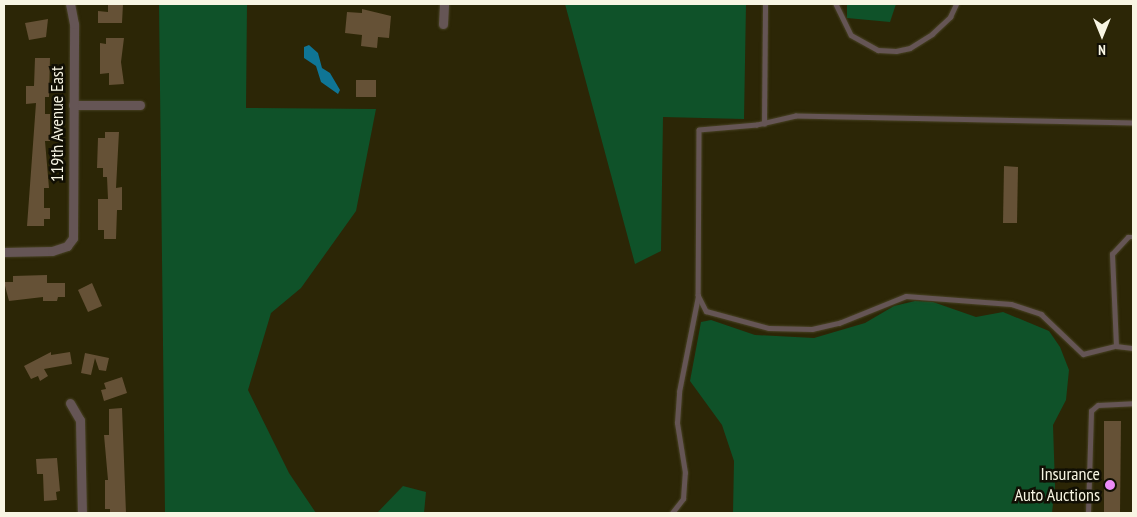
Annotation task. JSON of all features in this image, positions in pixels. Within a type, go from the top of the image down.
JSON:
[{"type":"street","name":"119th Avenue East","points":[[4,252],[52,251],[71,244],[73,106],[70,4]]},
{"type":"street","points":[[443,24],[444,4]]},
{"type":"street","points":[[73,106],[140,105]]},
{"type":"street","points":[[70,403],[80,420],[82,513]]},
{"type":"lane","points":[[764,124],[765,4]]},
{"type":"lane","points":[[836,4],[851,35],[878,50],[896,51],[910,48],[932,34],[950,17],[956,4]]},
{"type":"lane","points":[[672,513],[683,498],[686,473],[677,423],[679,392],[698,295],[699,130],[764,124],[796,116],[1133,123]]},
{"type":"lane","points":[[1116,346],[1112,254],[1128,237],[1133,237]]},
{"type":"lane","points":[[698,295],[706,311],[770,328],[795,329],[839,323],[906,296],[1011,304],[1041,314],[1083,354],[1116,346],[1133,348]]},
{"type":"lane","points":[[1088,513],[1091,411],[1098,405],[1133,403]]},
{"type":"green space","points":[[159,4],[247,4],[246,108],[376,109],[356,211],[301,288],[271,313],[248,390],[289,473],[316,513],[165,513]]},
{"type":"green space","points":[[565,4],[746,4],[744,119],[663,117],[661,251],[635,264]]},
{"type":"green space","points":[[847,4],[896,4],[890,22],[847,18]]},
{"type":"green space","points":[[915,301],[933,302],[976,317],[1003,312],[1049,331],[1060,347],[1069,370],[1066,400],[1053,425],[1055,486],[1052,513],[733,513],[734,461],[722,425],[690,381],[701,322],[711,320],[755,335],[814,338],[865,323],[894,306]]},
{"type":"green space","points":[[403,486],[426,492],[424,513],[377,513]]},
{"type":"water","points":[[309,45],[318,53],[322,68],[330,73],[340,90],[338,94],[321,82],[316,66],[304,58],[304,47]]},
{"type":"building","points":[[108,4],[123,4],[122,23],[98,23],[98,11],[108,12]]},
{"type":"building","points":[[362,9],[391,16],[389,38],[378,37],[377,48],[361,46],[362,35],[345,33],[347,12],[362,13]]},
{"type":"building","points":[[48,19],[46,37],[29,40],[25,23]]},
{"type":"building","points":[[106,38],[124,38],[121,62],[124,84],[109,85],[109,73],[100,74],[100,43],[106,44]]},
{"type":"building","points":[[35,58],[50,58],[49,97],[45,97],[45,114],[50,114],[50,141],[45,141],[49,188],[44,188],[44,208],[50,208],[50,219],[44,219],[44,226],[27,226],[36,103],[26,104],[26,86],[34,86]]},
{"type":"building","points":[[356,80],[376,80],[376,97],[356,97]]},
{"type":"building","points":[[105,132],[119,132],[116,188],[122,187],[122,210],[117,210],[116,239],[104,239],[104,230],[98,230],[98,199],[108,199],[107,177],[103,177],[103,168],[97,168],[98,138],[105,138]]},
{"type":"building","points":[[1004,166],[1018,167],[1017,223],[1003,223]]},
{"type":"building","points":[[47,275],[47,283],[65,283],[65,297],[58,297],[57,301],[43,301],[43,297],[9,301],[4,282],[13,282],[13,276]]},
{"type":"building","points":[[92,283],[102,306],[88,312],[78,290]]},
{"type":"building","points":[[51,352],[51,355],[70,352],[72,364],[44,369],[48,376],[40,381],[38,376],[31,379],[24,366]]},
{"type":"building","points":[[85,353],[109,358],[106,371],[99,370],[95,358],[91,375],[81,373]]},
{"type":"building","points":[[122,377],[127,393],[104,401],[101,390],[106,389],[104,383]]},
{"type":"building","points":[[122,408],[126,513],[110,513],[110,509],[105,509],[105,480],[108,480],[104,435],[109,435],[109,409]]},
{"type":"building","points":[[1104,421],[1121,421],[1120,513],[1104,513]]},
{"type":"building","points":[[57,458],[60,491],[56,492],[57,500],[44,501],[43,474],[37,474],[36,459]]},
{"type":"place","name":"Insurance Auto Auctions","points":[[1110,485]]}]
